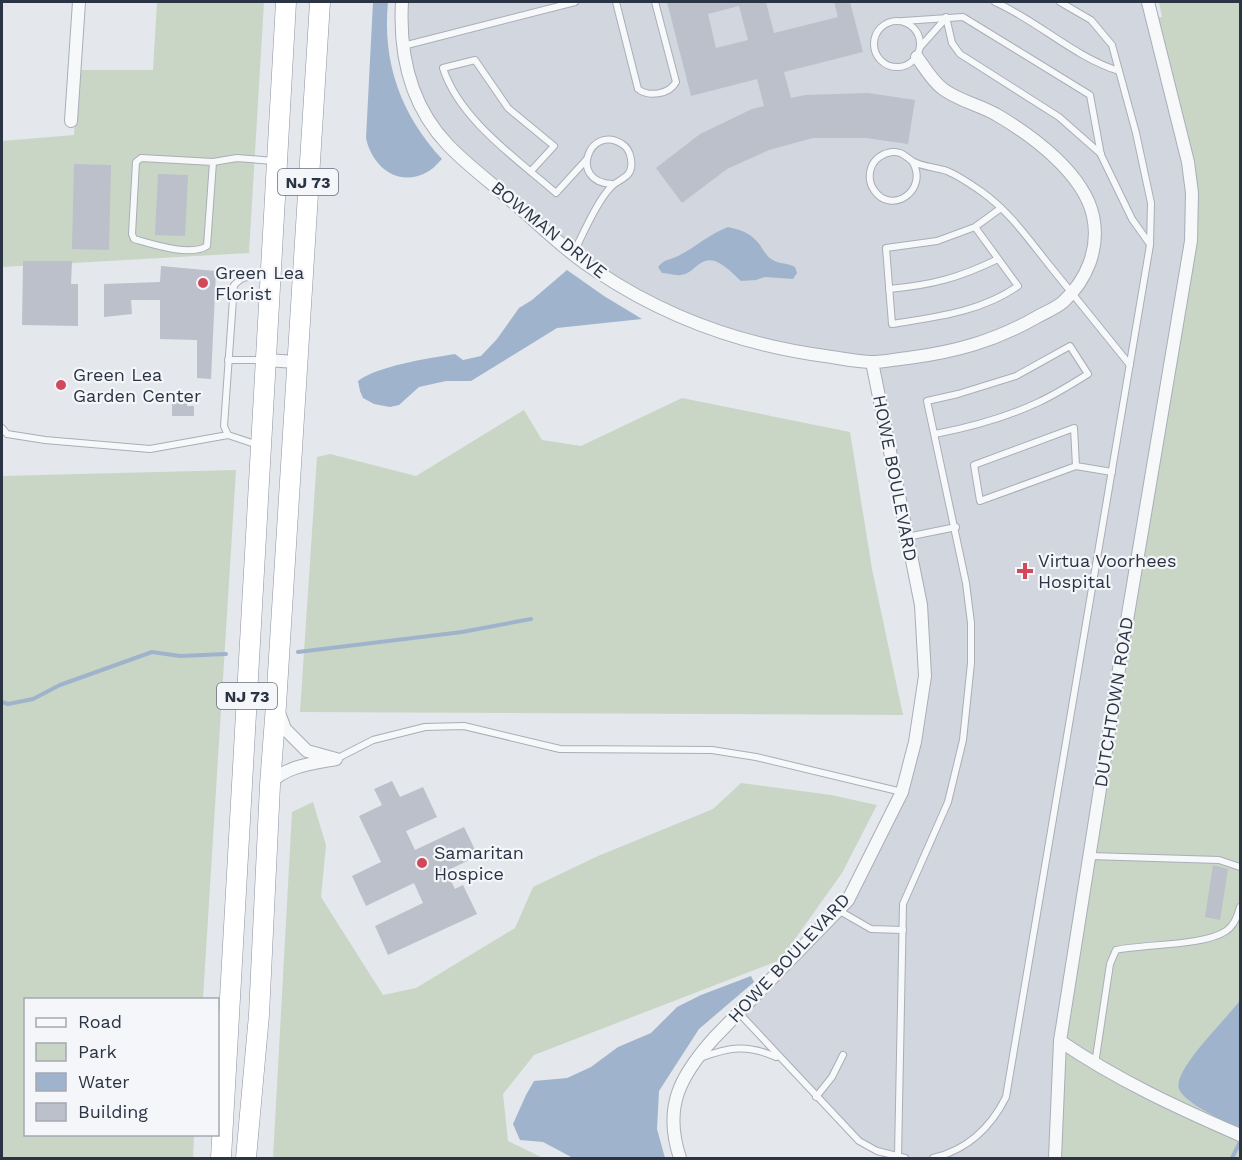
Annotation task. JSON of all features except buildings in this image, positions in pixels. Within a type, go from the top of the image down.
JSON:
[{"type":"highway","name":"NJ 73","points":[[220,1158],[286,2]]},
{"type":"highway","name":"NJ 73","points":[[246,1158],[259,1015],[270,785],[320,2]]},
{"type":"street","points":[[71,122],[79,2]]},
{"type":"street","name":"BOWMAN DRIVE","points":[[404,2],[402,47],[404,61],[426,116],[447,144],[596,272],[674,315],[716,332],[787,351],[872,362],[934,354],[977,345],[1017,329],[1062,303],[1091,263],[1095,239],[1093,215],[1085,194],[1073,176],[1042,147],[997,115],[945,91],[935,82],[918,52]]},
{"type":"street","name":"DUTCHTOWN ROAD","points":[[1055,1158],[1060,1041],[1191,241],[1192,194],[1188,162],[1148,2]]},
{"type":"street","points":[[266,360],[296,362]]},
{"type":"street","name":"HOWE BOULEVARD","points":[[680,1158],[674,1135],[673,1116],[682,1080],[694,1060],[848,900],[902,792],[915,742],[925,676],[921,605],[872,362]]},
{"type":"street","points":[[276,705],[285,729],[307,751],[336,759]]},
{"type":"street","points":[[270,785],[276,777],[297,768],[336,759]]},
{"type":"street","points":[[1060,1041],[1095,1065],[1166,1102],[1240,1135]]},
{"type":"lane","points":[[402,47],[559,3],[575,2]]},
{"type":"lane","points":[[616,2],[638,89],[646,94],[669,90],[676,82],[655,2]]},
{"type":"lane","points":[[995,2],[1048,31],[1098,64],[1119,71]]},
{"type":"lane","points":[[933,1158],[946,1155],[967,1145],[982,1133],[997,1115],[1006,1097],[1150,245],[1151,203],[1136,133],[1112,45],[1091,20],[1060,2]]},
{"type":"lane","points":[[946,17],[903,67],[892,67],[882,62],[875,52],[874,41],[878,31],[886,23],[946,17],[963,17],[1090,95],[1101,155],[1132,219],[1150,245]]},
{"type":"lane","points":[[946,17],[952,43],[960,54],[1059,117],[1101,155]]},
{"type":"lane","points":[[903,21],[916,31],[918,52]]},
{"type":"lane","points":[[531,171],[554,146],[508,108],[475,60],[442,68],[447,82],[481,129],[556,193],[587,159],[593,146],[606,140],[612,140],[625,146],[631,159],[631,166],[625,178],[612,184],[596,181],[590,175],[587,159]]},
{"type":"lane","points":[[912,161],[918,176],[915,187],[908,196],[898,200],[889,200],[877,194],[872,186],[871,168],[883,154],[892,152],[905,155],[912,161],[949,172],[982,192],[1009,215],[1130,365]]},
{"type":"lane","points":[[213,162],[207,246],[202,249],[172,249],[134,239],[132,234],[136,162],[141,158],[213,162],[237,158],[278,162]]},
{"type":"lane","points":[[573,254],[612,184]]},
{"type":"lane","points":[[975,227],[1018,286],[1006,295],[956,315],[892,324],[886,248],[937,241],[975,227],[1001,208]]},
{"type":"lane","points":[[890,289],[921,286],[967,274],[998,259]]},
{"type":"lane","points":[[228,435],[224,426],[234,285],[241,279],[271,269]]},
{"type":"lane","points":[[898,1156],[903,904],[948,802],[963,740],[972,646],[966,583],[956,527],[927,401],[1016,376],[1070,346],[1088,374],[1040,402],[1010,414],[969,427],[935,434]]},
{"type":"lane","points":[[228,360],[266,360]]},
{"type":"lane","points":[[2,428],[7,434],[45,440],[150,449],[228,435],[261,446]]},
{"type":"lane","points":[[1076,466],[1074,428],[974,465],[980,501],[1076,466],[1112,472]]},
{"type":"lane","points":[[907,537],[956,527]]},
{"type":"lane","points":[[336,759],[373,740],[425,728],[464,726],[560,749],[712,750],[745,755],[902,792]]},
{"type":"lane","points":[[1089,856],[1219,860],[1240,867]]},
{"type":"lane","points":[[1095,1065],[1110,964],[1116,950],[1185,942],[1226,932],[1232,925],[1240,907]]},
{"type":"lane","points":[[838,910],[871,928],[903,930]]},
{"type":"lane","points":[[739,1013],[859,1141],[877,1151],[905,1158]]},
{"type":"lane","points":[[694,1060],[737,1047],[749,1047],[780,1058]]},
{"type":"lane","points":[[816,1097],[832,1077],[843,1055]]},
{"type":"shaded area","name":"Virtua Voorhees Hospital","points":[[402,2],[1148,2],[1192,193],[1055,1158],[905,1158],[868,1147],[739,1013],[848,900],[902,792],[925,676],[921,605],[872,362],[751,343],[596,272],[447,144],[413,89]]},
{"type":"green space","points":[[157,2],[264,2],[249,253],[2,267],[2,141],[74,135],[78,70],[153,70]]},
{"type":"green space","points":[[1159,2],[1240,2],[1240,1158],[1055,1158],[1060,1041],[1192,193],[1152,18],[1162,17]]},
{"type":"green space","points":[[682,398],[850,432],[872,569],[903,715],[300,712],[317,457],[330,454],[416,476],[524,410],[542,440],[581,446]]},
{"type":"green space","points":[[236,470],[203,998],[24,998],[24,1136],[194,1136],[193,1158],[2,1158],[2,476]]},
{"type":"green space","points":[[741,783],[831,795],[877,805],[842,873],[780,960],[534,1055],[503,1094],[508,1141],[543,1158],[273,1158],[292,812],[313,802],[326,845],[321,897],[383,995],[416,988],[515,928],[533,887],[598,856],[713,809]]},
{"type":"water","points":[[373,2],[388,2],[388,46],[397,86],[415,124],[442,159],[431,170],[418,176],[407,178],[388,172],[374,158],[366,138]]},
{"type":"water","points":[[728,227],[750,235],[771,259],[795,267],[797,273],[793,279],[765,277],[741,281],[728,269],[712,260],[701,263],[681,275],[662,273],[658,267]]},
{"type":"water","points":[[567,270],[642,319],[557,328],[471,381],[446,381],[419,387],[399,405],[390,407],[374,404],[363,398],[358,381],[378,371],[404,363],[455,354],[463,360],[481,356],[497,339],[519,308]]},
{"type":"water","points":[[751,976],[754,982],[699,1029],[659,1091],[657,1129],[665,1158],[573,1158],[543,1142],[520,1140],[513,1124],[534,1081],[567,1078],[591,1067],[618,1047],[651,1033],[677,1007]]},
{"type":"water","points":[[1240,1000],[1240,1129],[1189,1101],[1179,1089],[1179,1080],[1192,1057]]},
{"type":"waterway","points":[[298,652],[462,632],[531,619]]},
{"type":"waterway","points":[[2,702],[8,704],[33,699],[60,685],[152,652],[180,656],[226,654]]},
{"type":"waterway","points":[[1232,1158],[1240,1142]]},
{"type":"place","name":"Green Lea Florist","points":[[203,283]]},
{"type":"place","name":"Green Lea Garden Center","points":[[61,385]]},
{"type":"place","name":"Virtua Voorhees Hospital","points":[[1025,571]]},
{"type":"place","name":"Samaritan Hospice","points":[[422,863]]}]
